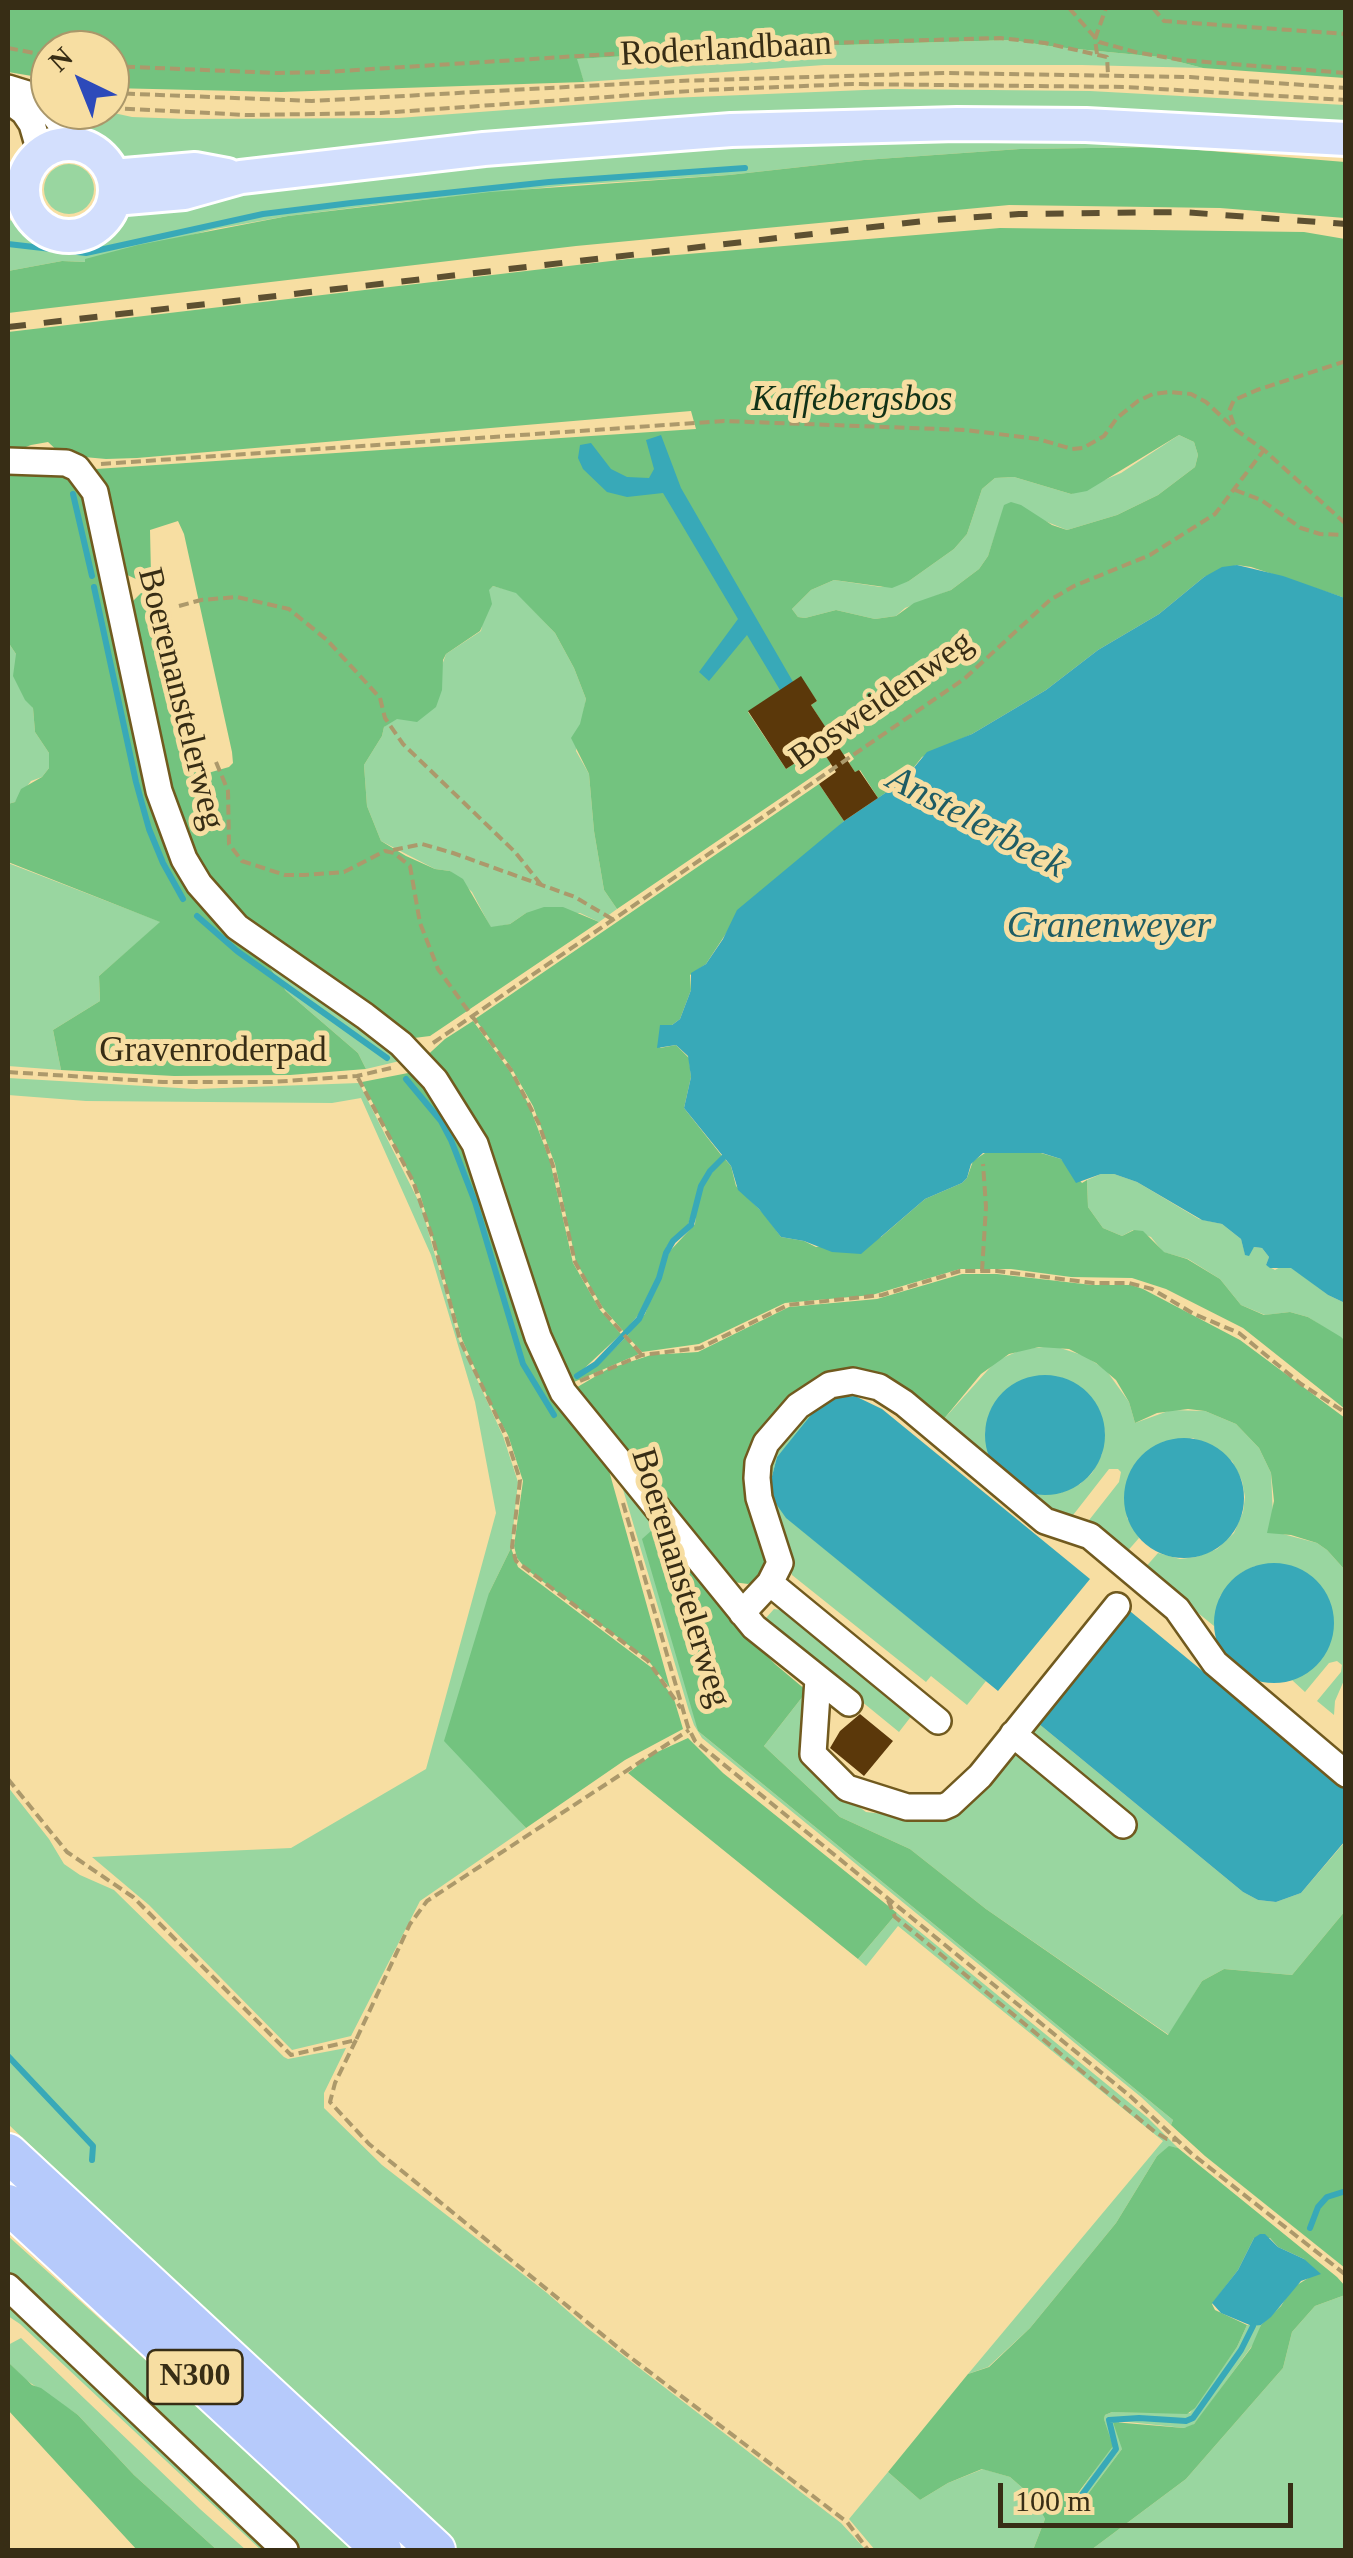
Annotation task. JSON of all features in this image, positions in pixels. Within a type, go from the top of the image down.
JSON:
[{"type":"highway","name":"N300","points":[[8,2153],[436,2550]]},
{"type":"highway","name":"N300","points":[[8,2204],[382,2550]]},
{"type":"main road","points":[[113,188],[184,192],[241,177],[563,141],[826,126],[1086,125],[1346,140]]},
{"type":"main road","points":[[77,145],[99,156],[113,188],[111,210],[97,227],[76,236],[45,230],[22,191],[58,146],[77,145]]},
{"type":"street","points":[[8,88],[34,96],[77,145]]},
{"type":"street","points":[[8,100],[32,124],[22,191]]},
{"type":"street","points":[[8,462],[54,461],[77,468]]},
{"type":"street","name":"Boerenanstelerweg","points":[[77,468],[95,492],[159,791],[184,859],[212,901],[237,926],[365,1016],[415,1058],[458,1112],[475,1144],[538,1337],[563,1392],[742,1614],[848,1703]]},
{"type":"street","points":[[742,1614],[770,1583],[780,1562],[759,1498],[757,1478],[766,1443],[798,1406],[830,1385],[854,1380],[880,1387],[904,1403],[1044,1521],[1090,1536],[1177,1608],[1215,1664],[1346,1774]]},
{"type":"street","points":[[770,1583],[938,1721]]},
{"type":"street","points":[[818,1679],[813,1754],[847,1788],[907,1807],[930,1809],[950,1804],[980,1776],[1117,1606]]},
{"type":"street","points":[[1013,1734],[1123,1825]]},
{"type":"street","points":[[8,2287],[285,2550]]},
{"type":"path","points":[[1069,8],[1095,39],[1136,52],[1181,60],[1346,73]]},
{"type":"path","points":[[1096,54],[1095,39],[1106,8]]},
{"type":"path","points":[[1153,8],[1164,20],[1346,34]]},
{"type":"path","points":[[130,67],[326,72],[754,45],[1000,38],[1107,57],[1108,74]]},
{"type":"path","name":"Roderlandbaan","points":[[130,94],[312,100],[812,75],[1108,74],[1346,88]]},
{"type":"path","name":"Roderlandbaan","points":[[130,109],[247,114],[380,113],[606,96],[852,84],[1126,87],[1346,100]]},
{"type":"path","points":[[1236,430],[1229,411],[1234,400],[1346,361]]},
{"type":"path","points":[[77,468],[724,422],[966,430],[1038,439],[1072,449],[1083,448],[1104,436],[1117,418],[1138,401],[1170,392],[1191,394],[1206,402],[1346,524]]},
{"type":"path","name":"Bosweidenweg","points":[[415,1058],[471,1015],[964,679],[1050,600],[1150,555],[1215,514],[1264,450]]},
{"type":"path","points":[[1235,490],[1261,500],[1301,528],[1320,534],[1346,535]]},
{"type":"path","points":[[179,606],[238,597],[290,609],[327,640],[380,698],[385,718],[403,744],[515,852],[542,886]]},
{"type":"path","points":[[216,762],[228,790],[229,844],[252,866],[285,875],[344,872],[374,854],[422,844],[575,897],[612,919]]},
{"type":"path","points":[[387,852],[410,866],[420,923],[438,969],[511,1070],[531,1107],[553,1166],[575,1262],[598,1304],[642,1355]]},
{"type":"path","name":"Gravenroderpad","points":[[8,1072],[163,1082],[272,1082],[358,1076],[404,1065],[415,1058]]},
{"type":"path","points":[[358,1076],[413,1181],[460,1340],[520,1480],[512,1547],[516,1560],[648,1661],[684,1712]]},
{"type":"path","points":[[982,1272],[984,1164]]},
{"type":"path","points":[[563,1392],[642,1355],[700,1348],[788,1305],[868,1298],[960,1271],[1128,1282],[1152,1289],[1194,1314],[1239,1333],[1301,1384],[1346,1413]]},
{"type":"path","name":"Boerenanstelerweg","points":[[620,1496],[689,1730],[707,1752],[1346,2275]]},
{"type":"path","points":[[689,1730],[427,1901],[410,1924],[335,2083],[330,2102],[369,2144],[626,2354],[846,2522],[868,2550]]},
{"type":"path","points":[[8,1779],[67,1852],[132,1897],[286,2052],[291,2055],[356,2040]]},
{"type":"path","points":[[888,1899],[894,1917],[971,1983],[1156,2132],[1177,2140]]},
{"type":"path","points":[[971,1983],[979,1973]]},
{"type":"green space","points":[[8,8],[1345,8],[1345,78],[1203,68],[1160,57],[1011,40],[776,47],[577,59],[584,82],[281,92],[130,88],[130,30],[30,30],[30,76],[8,72]]},
{"type":"green space","points":[[1011,40],[1160,57],[1203,68],[824,65],[584,82],[576,59],[776,47]]},
{"type":"green space","points":[[889,89],[1090,91],[1345,105],[1346,128],[1208,118],[226,164],[118,162],[77,130],[130,130],[130,117],[398,118],[669,98]]},
{"type":"green space","points":[[1036,137],[1162,147],[1020,149],[864,160],[392,203],[288,216],[215,229],[86,262],[62,261],[8,271],[8,220],[21,222],[49,239],[73,242],[96,235],[118,213],[134,204],[599,150]]},
{"type":"green space","points":[[1162,147],[1345,162],[1345,218],[1220,208],[1009,205],[576,246],[8,313],[8,271],[62,261],[85,262],[138,245],[288,216],[490,192],[729,175],[864,160],[1020,149]]},
{"type":"green space","points":[[69,164],[87,171],[94,189],[87,207],[69,214],[51,207],[44,189],[51,171]]},
{"type":"green space","name":"Kaffebergsbos","points":[[1000,228],[1304,232],[1345,239],[1345,598],[1251,567],[1237,565],[1204,577],[1159,614],[1098,650],[1046,690],[972,734],[922,757],[903,781],[878,798],[860,770],[855,772],[849,763],[854,759],[849,752],[843,755],[811,705],[817,701],[800,677],[748,712],[786,769],[820,747],[831,764],[617,909],[604,890],[589,774],[571,738],[580,724],[586,699],[555,633],[516,593],[493,586],[489,590],[492,604],[480,631],[443,660],[442,690],[436,707],[417,722],[397,719],[384,727],[364,765],[367,806],[381,841],[406,856],[463,879],[491,927],[510,924],[544,907],[563,907],[599,922],[430,1036],[406,1039],[250,926],[204,878],[177,824],[129,605],[149,591],[160,598],[195,770],[201,775],[229,767],[233,763],[232,752],[184,534],[178,521],[150,530],[151,575],[138,580],[123,573],[96,469],[696,429],[691,411],[137,458],[62,455],[48,442],[8,454],[8,332],[628,259]],"holes":[[[1179,435],[1194,442],[1198,455],[1195,467],[1158,495],[1117,515],[1067,530],[1021,505],[1004,505],[988,556],[979,569],[951,590],[914,603],[896,616],[875,619],[836,610],[805,618],[798,617],[792,609],[811,590],[834,580],[892,588],[909,581],[954,549],[967,534],[982,489],[995,478],[1014,477],[1071,494],[1087,491]]]},
{"type":"green space","points":[[1179,435],[1194,442],[1198,455],[1195,467],[1158,495],[1117,515],[1067,530],[1005,505],[988,556],[979,569],[951,590],[905,608],[896,616],[875,619],[836,610],[805,618],[798,617],[792,609],[811,590],[834,580],[881,587],[909,581],[954,549],[967,534],[982,489],[995,478],[1014,477],[1071,494],[1121,473]]},
{"type":"green space","points":[[8,469],[56,469],[83,487],[156,803],[286,991],[358,1053],[366,1069],[290,1075],[174,1076],[61,1070],[53,1030],[100,1001],[99,976],[160,922],[8,862],[8,804],[15,802],[21,789],[42,777],[49,768],[49,753],[35,732],[33,708],[13,676],[16,654],[8,642]]},
{"type":"green space","points":[[493,586],[516,592],[555,633],[586,699],[576,751],[589,774],[604,890],[617,909],[599,922],[580,913],[526,913],[510,924],[491,928],[472,892],[450,871],[435,869],[381,841],[367,806],[364,765],[384,727],[442,676],[446,654],[481,631],[488,590]]},
{"type":"green space","points":[[8,642],[16,654],[33,708],[35,732],[49,753],[49,768],[42,777],[31,781],[15,802],[8,804]]},
{"type":"green space","points":[[819,784],[844,821],[727,932],[706,964],[690,975],[691,990],[680,1019],[672,1025],[660,1048],[676,1045],[689,1058],[691,1077],[684,1108],[722,1156],[703,1179],[688,1225],[667,1246],[639,1314],[624,1332],[603,1308],[576,1262],[555,1164],[533,1106],[511,1067],[475,1019]]},
{"type":"green space","points":[[8,863],[161,922],[99,976],[100,1001],[53,1030],[61,1070],[8,1066]]},
{"type":"green space","points":[[255,946],[404,1060],[366,1069],[358,1053],[286,991]]},
{"type":"green space","points":[[473,1021],[529,1105],[550,1161],[573,1263],[600,1310],[621,1334],[575,1377],[597,1366],[625,1338],[639,1354],[567,1385],[608,1467],[670,1688],[647,1659],[526,1569],[517,1558],[514,1546],[523,1481],[508,1435],[462,1339],[420,1194],[362,1082],[408,1073],[445,1039]]},
{"type":"green space","points":[[8,1078],[196,1089],[359,1083],[421,1206],[459,1340],[503,1436],[518,1482],[511,1548],[489,1593],[508,1808],[526,1828],[420,1901],[351,2036],[292,2050],[149,1905],[92,1857],[291,1848],[426,1769],[496,1513],[475,1402],[431,1255],[361,1098],[332,1103],[86,1101],[8,1095]]},
{"type":"green space","points":[[988,1151],[1041,1153],[1061,1159],[1082,1183],[1087,1180],[1088,1207],[1103,1228],[1122,1236],[1134,1230],[1143,1231],[1164,1252],[1187,1259],[1220,1279],[1241,1305],[1264,1315],[1290,1312],[1308,1317],[1341,1337],[1345,1341],[1345,1409],[1243,1328],[1166,1289],[1132,1278],[960,1269],[872,1295],[785,1303],[699,1344],[642,1352],[627,1336],[645,1314],[669,1252],[695,1224],[705,1181],[724,1158],[731,1166],[736,1186],[781,1237],[816,1247],[881,1237],[925,1199],[962,1183],[973,1161]]},
{"type":"green space","points":[[1101,1174],[1137,1182],[1199,1219],[1222,1224],[1241,1239],[1245,1254],[1254,1247],[1262,1248],[1269,1257],[1266,1265],[1275,1270],[1291,1267],[1345,1303],[1345,1341],[1308,1317],[1290,1312],[1265,1315],[1241,1305],[1220,1279],[1188,1259],[1163,1252],[1151,1237],[1133,1230],[1122,1236],[1103,1228],[1088,1207],[1087,1180]]},
{"type":"green space","points":[[962,1274],[1143,1289],[1240,1340],[1345,1418],[1345,1570],[1317,1543],[1267,1533],[1274,1501],[1271,1473],[1259,1448],[1236,1424],[1205,1411],[1188,1409],[1157,1413],[1135,1423],[1116,1380],[1096,1363],[1069,1349],[1039,1347],[1009,1354],[981,1374],[943,1420],[821,1377],[806,1385],[754,1444],[770,1560],[764,1575],[748,1584],[733,1582],[738,1626],[807,1691],[764,1746],[840,1817],[910,1849],[986,1909],[1168,2035],[1202,1981],[1224,1969],[1292,1975],[1345,1911],[1345,2268],[1205,2156],[1171,2125],[1173,2120],[698,1731],[642,1539],[660,1523],[574,1389],[608,1369],[651,1355],[698,1352],[789,1307],[877,1299]]},
{"type":"green space","points":[[1054,1346],[1085,1356],[1106,1370],[1129,1402],[1135,1423],[1171,1410],[1205,1411],[1236,1424],[1259,1448],[1271,1473],[1273,1516],[1279,1533],[1317,1543],[1345,1570],[1345,1678],[1335,1701],[1334,1715],[1317,1701],[1341,1672],[1342,1665],[1337,1661],[1329,1663],[1305,1692],[1292,1680],[1318,1663],[1332,1636],[1328,1598],[1308,1574],[1278,1564],[1255,1566],[1241,1573],[1220,1596],[1214,1626],[1144,1569],[1158,1553],[1180,1559],[1196,1557],[1217,1549],[1234,1533],[1245,1497],[1232,1461],[1193,1438],[1163,1442],[1143,1455],[1133,1467],[1125,1488],[1127,1518],[1139,1538],[1125,1554],[1086,1524],[1119,1482],[1118,1469],[1109,1469],[1070,1519],[1040,1507],[1017,1489],[1038,1495],[1060,1493],[1092,1473],[1102,1454],[1105,1431],[1095,1403],[1080,1387],[1060,1377],[1037,1376],[1004,1392],[991,1410],[985,1431],[994,1467],[943,1420],[996,1361],[1023,1349]]},
{"type":"green space","points":[[833,1398],[823,1404],[777,1457],[770,1484],[775,1501],[787,1518],[986,1681],[967,1705],[931,1676],[926,1682],[792,1575],[767,1497],[772,1451],[821,1399]]},
{"type":"green space","points":[[619,1476],[660,1523],[698,1731],[1173,2120],[1171,2125],[702,1738],[694,1725],[689,1711]]},
{"type":"green space","points":[[511,1548],[518,1567],[652,1668],[674,1699],[683,1729],[625,1760],[526,1828],[444,1741],[489,1593]]},
{"type":"green space","points":[[774,1609],[781,1610],[913,1714],[899,1732],[768,1625],[766,1618]]},
{"type":"green space","points":[[807,1691],[804,1766],[866,1812],[927,1819],[1016,1753],[1036,1760],[1128,1837],[1138,1822],[1024,1730],[1033,1719],[1243,1892],[1258,1900],[1276,1902],[1301,1893],[1344,1843],[1345,1911],[1292,1975],[1224,1969],[1202,1981],[1169,2035],[986,1909],[910,1849],[840,1817],[764,1746]]},
{"type":"green space","points":[[688,1738],[723,1773],[897,1913],[858,1959],[628,1773],[653,1754]]},
{"type":"green space","points":[[8,1787],[64,1864],[114,1890],[284,2057],[346,2048],[324,2093],[324,2108],[382,2165],[841,2523],[866,2550],[457,2550],[8,2124]]},
{"type":"green space","points":[[897,1913],[1148,2118],[1178,2148],[1169,2147],[1157,2156],[1116,2223],[1030,2328],[988,2367],[968,2374],[1163,2141],[898,1926],[866,1966],[858,1959]]},
{"type":"green space","points":[[1169,2146],[1178,2148],[1337,2277],[1345,2286],[1345,2295],[1315,2306],[1292,2332],[1283,2368],[1186,2479],[1091,2550],[1033,2550],[1045,2519],[1034,2498],[1010,2477],[982,2469],[920,2500],[888,2472],[968,2374],[989,2367],[1030,2328],[1116,2223],[1157,2156]],"holes":[[[1254,2238],[1270,2238],[1278,2247],[1304,2259],[1310,2277],[1292,2288],[1281,2306],[1261,2325],[1251,2348],[1194,2424],[1184,2428],[1113,2422],[1122,2449],[1076,2510],[1070,2511],[1069,2505],[1113,2446],[1105,2415],[1187,2414],[1195,2408],[1237,2347],[1247,2325],[1215,2310],[1212,2304],[1238,2270]]]},
{"type":"green space","points":[[8,2236],[356,2550],[301,2550],[167,2429],[8,2274]]},
{"type":"green space","points":[[1345,2295],[1345,2550],[1091,2550],[1186,2479],[1283,2368],[1292,2332],[1315,2306]]},
{"type":"green space","points":[[8,2304],[270,2550],[261,2550],[8,2316]]},
{"type":"green space","points":[[1247,2325],[1261,2325],[1257,2339],[1192,2426],[1119,2421],[1122,2449],[1076,2510],[1071,2511],[1069,2507],[1112,2446],[1105,2415],[1190,2413],[1237,2347]]},
{"type":"green space","points":[[21,2338],[246,2550],[217,2550],[134,2475],[78,2415],[26,2380],[8,2362],[8,2345]]},
{"type":"green space","points":[[8,2362],[32,2385],[78,2415],[134,2475],[217,2550],[137,2550],[8,2410]]},
{"type":"green space","points":[[983,2469],[1010,2477],[1034,2498],[1045,2519],[1033,2550],[875,2550],[849,2519],[888,2472],[920,2500]]},
{"type":"water","points":[[661,435],[681,488],[807,706],[780,690],[747,635],[709,681],[699,672],[738,619],[663,493],[627,497],[607,492],[583,469],[578,458],[580,445],[591,443],[611,469],[627,477],[649,478],[654,469],[646,440]]},
{"type":"water","name":"Cranenweyer","points":[[1237,565],[1345,598],[1345,1303],[1291,1268],[1270,1268],[1266,1265],[1269,1257],[1262,1248],[1254,1247],[1249,1256],[1245,1255],[1241,1239],[1222,1224],[1202,1220],[1137,1182],[1114,1174],[1076,1183],[1061,1159],[1042,1153],[983,1153],[971,1164],[962,1183],[925,1199],[861,1254],[832,1252],[781,1237],[738,1190],[731,1166],[684,1108],[691,1077],[688,1056],[676,1045],[657,1048],[660,1025],[672,1025],[680,1019],[691,990],[691,973],[706,964],[737,910],[844,821],[903,781],[927,752],[972,734],[1046,690],[1098,650],[1159,614],[1204,577],[1222,567]]},
{"type":"water","points":[[1045,1375],[1068,1380],[1087,1393],[1100,1412],[1105,1435],[1100,1458],[1087,1477],[1068,1490],[1045,1495],[1022,1490],[1003,1477],[990,1458],[985,1435],[990,1412],[1003,1393],[1022,1380]]},
{"type":"water","points":[[855,1396],[882,1409],[1090,1579],[998,1691],[786,1518],[774,1501],[770,1484],[777,1457],[815,1410],[833,1398]]},
{"type":"water","points":[[1184,1438],[1207,1442],[1227,1455],[1240,1475],[1244,1498],[1240,1521],[1227,1541],[1207,1554],[1184,1558],[1161,1554],[1141,1541],[1128,1521],[1124,1498],[1128,1475],[1141,1455],[1161,1442]]},
{"type":"water","points":[[1274,1563],[1297,1568],[1316,1581],[1329,1600],[1334,1623],[1329,1646],[1316,1665],[1297,1678],[1274,1683],[1251,1678],[1232,1665],[1219,1646],[1214,1623],[1219,1600],[1232,1581],[1251,1568]]},
{"type":"water","points":[[1125,1607],[1343,1787],[1345,1841],[1301,1893],[1276,1902],[1258,1900],[1243,1892],[1033,1719]]},
{"type":"water","points":[[1260,2234],[1304,2259],[1321,2274],[1301,2281],[1271,2317],[1252,2326],[1221,2313],[1212,2303]]},
{"type":"building","points":[[801,676],[817,701],[811,705],[855,772],[859,770],[878,798],[844,821],[819,784],[836,772],[820,747],[786,769],[748,711]]},
{"type":"building","points":[[860,1714],[893,1741],[864,1776],[830,1748],[840,1731]]},
{"type":"waterway","points":[[8,244],[86,253],[263,214],[549,182],[745,168]]},
{"type":"waterway","points":[[73,494],[92,576]]},
{"type":"waterway","points":[[94,587],[149,829],[183,899]]},
{"type":"waterway","points":[[197,916],[237,951],[387,1058]]},
{"type":"waterway","points":[[406,1079],[441,1121],[451,1140],[475,1202],[523,1364],[554,1415]]},
{"type":"waterway","points":[[577,1376],[596,1364],[639,1319],[666,1253],[691,1225],[701,1186],[723,1158]]},
{"type":"waterway","points":[[8,2056],[93,2146],[92,2160]]},
{"type":"waterway","points":[[1310,2228],[1318,2207],[1327,2197],[1346,2191]]},
{"type":"waterway","points":[[1073,2507],[1116,2449],[1109,2420],[1193,2418],[1241,2350],[1253,2326]]},
{"type":"railway","points":[[8,327],[933,220],[1019,214],[1182,212],[1346,224]]},
{"type":"water label","name":"Anstelerbeek","points":[[976,823]]}]
